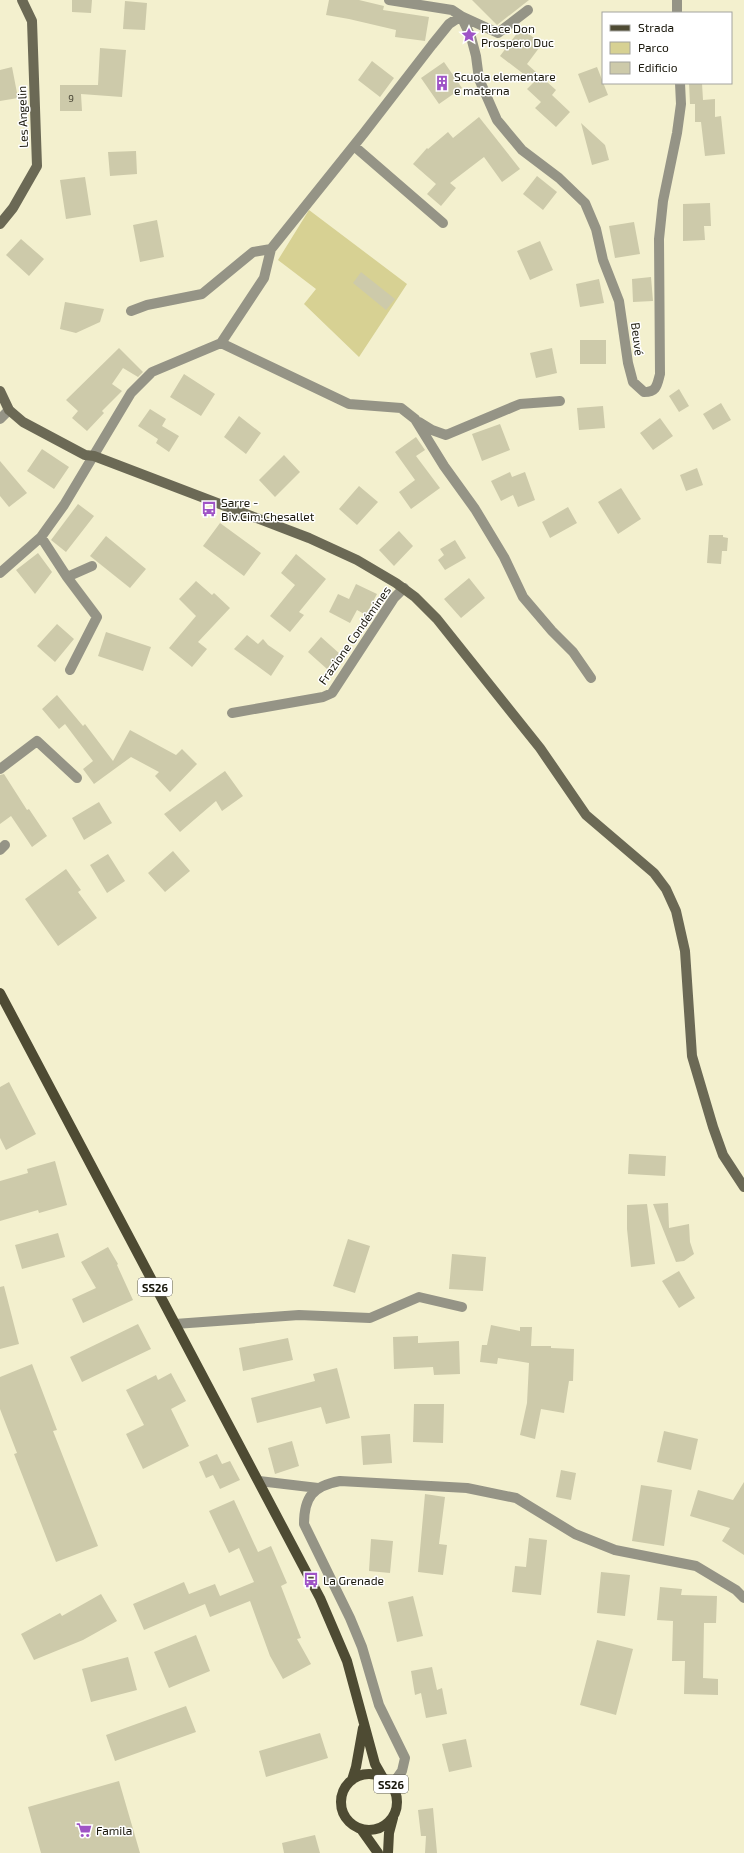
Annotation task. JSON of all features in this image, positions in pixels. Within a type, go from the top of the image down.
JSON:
[{"type":"main road","name":"SS26","points":[[0,993],[259,1481],[332,1623],[347,1661],[375,1764],[396,1796],[397,1802],[389,1833],[388,1853]]},
{"type":"main road","name":"SS26","points":[[364,1724],[356,1767],[352,1780],[342,1796],[342,1805],[348,1820],[361,1828],[378,1853]]},
{"type":"main road","name":"SS26","points":[[352,1780],[367,1774],[386,1781]]},
{"type":"main road","points":[[361,1828],[368,1830],[383,1826],[393,1816]]},
{"type":"street","name":"Les Angelin","points":[[0,224],[13,208],[37,166],[32,21],[22,0]]},
{"type":"street","points":[[388,0],[452,10],[461,16],[498,33],[528,10]]},
{"type":"street","points":[[677,0],[678,12]]},
{"type":"street","points":[[0,573],[40,537],[64,505],[131,394],[152,372],[221,343],[264,278],[271,249],[354,146],[436,39],[449,24],[461,16]]},
{"type":"street","name":"Beuvé","points":[[461,16],[474,49],[479,79],[497,120],[522,150],[560,178],[585,203],[596,229],[603,260],[619,301],[628,363],[633,382],[644,392],[651,392],[656,389],[660,374],[659,239],[662,201],[677,133],[681,104],[680,84]]},
{"type":"street","points":[[354,146],[443,223]]},
{"type":"street","points":[[131,311],[147,305],[202,294],[253,252],[271,249]]},
{"type":"street","points":[[221,343],[349,404],[401,408],[432,430],[446,435],[520,404],[560,401]]},
{"type":"street","points":[[0,391],[9,410],[23,422],[85,455],[94,456],[309,538],[357,560],[404,588],[415,597],[446,631],[540,748],[586,815],[654,873],[666,889],[676,910],[684,951],[692,1056],[723,1155],[744,1187]]},
{"type":"street","points":[[0,419],[9,410]]},
{"type":"street","points":[[415,419],[478,515],[504,558],[523,597],[552,631],[573,652],[591,678]]},
{"type":"street","points":[[40,537],[67,577],[97,617],[70,670]]},
{"type":"street","points":[[67,577],[92,566]]},
{"type":"street","name":"Frazione Condémines","points":[[232,713],[323,697],[332,693],[382,615],[394,598],[404,588]]},
{"type":"street","points":[[0,769],[37,741],[77,778]]},
{"type":"street","points":[[176,1324],[299,1315],[370,1318],[419,1297],[462,1307]]},
{"type":"street","points":[[259,1481],[318,1488]]},
{"type":"street","points":[[386,1781],[397,1778],[402,1771],[404,1758],[379,1706],[362,1647],[350,1618],[304,1524],[304,1510],[310,1496],[318,1488],[326,1484],[340,1481],[363,1482],[467,1488],[516,1498],[575,1534],[614,1550],[696,1566],[736,1590],[744,1598]]},
{"type":"green space","points":[[309,210],[407,284],[359,357],[304,304],[316,289],[278,260]]},
{"type":"building","points":[[72,0],[92,0],[91,13],[72,12]]},
{"type":"building","points":[[329,0],[359,0],[384,6],[383,10],[429,17],[425,41],[395,37],[396,30],[326,15]]},
{"type":"building","points":[[472,0],[529,0],[497,25]]},
{"type":"building","points":[[125,1],[147,3],[145,30],[123,29]]},
{"type":"building","points":[[521,28],[542,44],[527,64],[556,90],[552,95],[570,112],[556,127],[535,108],[541,102],[527,89],[534,82],[500,56]]},
{"type":"building","points":[[100,48],[126,50],[122,97],[81,94],[82,111],[60,111],[60,85],[98,85]]},
{"type":"building","points":[[372,61],[394,78],[380,97],[358,80]]},
{"type":"building","name":"Scuola elementare e materna","points":[[444,62],[462,88],[439,104],[421,78]]},
{"type":"building","points":[[12,67],[18,98],[0,101],[0,70]]},
{"type":"building","points":[[597,67],[602,80],[602,84],[604,84],[608,95],[589,103],[578,74]]},
{"type":"building","points":[[689,84],[702,84],[703,100],[715,99],[715,117],[721,116],[725,154],[705,156],[701,122],[695,122],[695,104],[690,104]]},
{"type":"building","points":[[479,117],[520,169],[502,182],[484,157],[450,183],[456,188],[441,206],[427,194],[436,184],[413,164],[427,148],[428,149],[448,132],[453,138]]},
{"type":"building","points":[[581,123],[605,145],[609,160],[592,165]]},
{"type":"building","points":[[136,151],[137,174],[110,176],[108,152]]},
{"type":"building","points":[[537,176],[557,192],[543,210],[523,194]]},
{"type":"building","points":[[85,177],[91,215],[66,219],[60,180]]},
{"type":"building","points":[[710,203],[711,226],[704,226],[705,240],[683,241],[683,204]]},
{"type":"building","points":[[157,220],[164,257],[140,262],[133,225]]},
{"type":"building","points":[[634,222],[640,254],[615,258],[609,226]]},
{"type":"building","points":[[21,239],[44,259],[29,276],[6,255]]},
{"type":"building","points":[[540,241],[553,270],[530,280],[517,251]]},
{"type":"building","points":[[361,272],[395,299],[386,310],[353,283]]},
{"type":"building","points":[[651,277],[653,301],[633,302],[632,279]]},
{"type":"building","points":[[599,279],[604,303],[580,307],[576,284]]},
{"type":"building","points":[[65,302],[104,309],[100,322],[76,333],[60,329]]},
{"type":"building","points":[[580,340],[606,340],[606,364],[580,364]]},
{"type":"building","points":[[119,348],[143,372],[138,377],[123,368],[112,384],[122,391],[102,411],[104,413],[87,431],[72,418],[78,411],[66,400]]},
{"type":"building","points":[[552,348],[557,373],[536,378],[530,353]]},
{"type":"building","points":[[184,374],[215,394],[201,416],[170,397]]},
{"type":"building","points":[[679,389],[689,406],[679,412],[669,396]]},
{"type":"building","points":[[721,403],[731,420],[713,430],[703,414]]},
{"type":"building","points":[[603,406],[605,428],[579,430],[577,408]]},
{"type":"building","points":[[150,409],[166,419],[162,426],[179,436],[169,452],[156,443],[158,439],[138,426]]},
{"type":"building","points":[[239,416],[261,433],[246,454],[224,437]]},
{"type":"building","points":[[660,418],[673,436],[653,450],[640,433]]},
{"type":"building","points":[[500,424],[510,450],[482,461],[472,434]]},
{"type":"building","points":[[416,437],[425,450],[416,456],[440,488],[411,509],[399,492],[415,480],[395,452]]},
{"type":"building","points":[[42,449],[69,467],[54,489],[27,471]]},
{"type":"building","points":[[284,455],[300,472],[275,497],[259,480]]},
{"type":"building","points":[[0,461],[27,493],[9,507],[0,496]]},
{"type":"building","points":[[697,468],[703,485],[686,491],[680,475]]},
{"type":"building","points":[[510,472],[512,477],[525,472],[535,500],[518,507],[513,495],[501,501],[491,481]]},
{"type":"building","points":[[359,486],[378,502],[357,525],[339,509]]},
{"type":"building","points":[[621,488],[641,519],[618,534],[598,502]]},
{"type":"building","points":[[78,504],[94,516],[66,552],[51,540]]},
{"type":"building","points":[[568,507],[577,523],[550,538],[542,522]]},
{"type":"building","points":[[220,523],[261,553],[244,576],[203,546]]},
{"type":"building","points":[[399,531],[413,546],[394,566],[379,550]]},
{"type":"building","points":[[709,535],[723,535],[723,537],[728,538],[727,551],[722,551],[721,564],[707,563]]},
{"type":"building","points":[[106,536],[146,569],[130,588],[90,556]]},
{"type":"building","points":[[455,540],[466,558],[445,570],[438,560],[444,555],[440,549]]},
{"type":"building","points":[[38,553],[52,572],[35,594],[16,570]]},
{"type":"building","points":[[296,554],[326,579],[299,612],[304,615],[290,632],[270,616],[295,585],[281,573]]},
{"type":"building","points":[[469,578],[485,598],[461,618],[444,599]]},
{"type":"building","points":[[196,581],[212,595],[214,593],[230,608],[198,642],[207,649],[192,667],[169,648],[196,616],[179,599]]},
{"type":"building","points":[[356,584],[377,594],[366,615],[357,610],[350,623],[329,612],[338,594],[349,599]]},
{"type":"building","points":[[57,624],[74,639],[55,662],[37,646]]},
{"type":"building","points":[[106,632],[151,647],[143,671],[98,656]]},
{"type":"building","points":[[247,635],[258,644],[263,639],[268,645],[284,656],[271,676],[234,649]]},
{"type":"building","points":[[321,637],[340,654],[327,669],[308,652]]},
{"type":"building","points":[[57,695],[83,726],[85,724],[113,761],[130,730],[176,755],[182,749],[197,764],[170,792],[155,776],[159,772],[131,757],[94,784],[83,769],[93,761],[65,724],[59,729],[42,709]]},
{"type":"building","points":[[225,771],[243,796],[222,811],[216,801],[180,832],[164,814]]},
{"type":"building","points":[[4,774],[27,810],[29,809],[47,836],[32,847],[11,816],[0,824],[0,775]]},
{"type":"building","points":[[99,802],[112,823],[84,840],[72,818]]},
{"type":"building","points":[[173,851],[190,871],[165,892],[148,873]]},
{"type":"building","points":[[108,854],[125,881],[107,893],[90,865]]},
{"type":"building","points":[[66,869],[81,890],[78,892],[97,918],[58,946],[25,899]]},
{"type":"building","points":[[9,1082],[36,1134],[6,1150],[0,1138],[0,1087]]},
{"type":"building","points":[[629,1154],[666,1156],[665,1176],[628,1174]]},
{"type":"building","points":[[55,1161],[67,1205],[39,1213],[38,1210],[0,1221],[0,1181],[28,1173],[27,1169]]},
{"type":"building","points":[[668,1203],[669,1228],[689,1224],[690,1242],[694,1254],[684,1261],[676,1262],[653,1204]]},
{"type":"building","points":[[647,1204],[655,1264],[631,1267],[627,1229],[627,1205]]},
{"type":"building","points":[[58,1233],[65,1257],[22,1269],[15,1245]]},
{"type":"building","points":[[348,1239],[370,1246],[355,1293],[333,1286]]},
{"type":"building","points":[[108,1247],[118,1264],[117,1265],[133,1300],[83,1323],[72,1299],[96,1288],[81,1262]]},
{"type":"building","points":[[452,1254],[486,1257],[483,1291],[449,1289]]},
{"type":"building","points":[[679,1271],[695,1298],[679,1308],[662,1281]]},
{"type":"building","points":[[4,1286],[19,1344],[0,1349],[0,1287]]},
{"type":"building","points":[[138,1324],[151,1349],[82,1382],[70,1357]]},
{"type":"building","points":[[491,1325],[520,1331],[520,1327],[532,1327],[531,1346],[551,1346],[551,1348],[574,1349],[573,1381],[569,1381],[564,1413],[541,1409],[535,1439],[520,1435],[527,1403],[529,1363],[498,1358],[497,1364],[480,1362],[482,1345],[487,1345]]},
{"type":"building","points":[[418,1336],[418,1343],[459,1341],[460,1374],[434,1375],[433,1367],[394,1369],[393,1337]]},
{"type":"building","points":[[288,1338],[293,1360],[243,1371],[239,1348]]},
{"type":"building","points":[[32,1364],[57,1430],[53,1431],[98,1546],[56,1562],[14,1454],[17,1453],[0,1409],[0,1377]]},
{"type":"building","points":[[337,1368],[350,1418],[326,1424],[321,1407],[257,1423],[251,1398],[315,1381],[313,1374]]},
{"type":"building","points":[[171,1373],[186,1401],[171,1409],[189,1446],[143,1469],[126,1434],[144,1425],[126,1390],[156,1375],[158,1380]]},
{"type":"building","points":[[414,1404],[444,1404],[443,1443],[413,1442]]},
{"type":"building","points":[[664,1431],[698,1439],[691,1470],[657,1462]]},
{"type":"building","points":[[390,1434],[392,1463],[363,1465],[361,1436]]},
{"type":"building","points":[[292,1441],[299,1466],[275,1474],[268,1448]]},
{"type":"building","points":[[217,1454],[222,1464],[230,1461],[240,1480],[220,1489],[213,1475],[206,1478],[199,1462]]},
{"type":"building","points":[[561,1470],[576,1473],[571,1500],[556,1497]]},
{"type":"building","points":[[744,1482],[744,1555],[722,1541],[730,1528],[690,1516],[698,1490],[733,1500]]},
{"type":"building","points":[[641,1485],[672,1490],[664,1546],[632,1541]]},
{"type":"building","points":[[425,1494],[445,1497],[439,1544],[447,1545],[443,1575],[418,1572]]},
{"type":"building","points":[[234,1500],[258,1552],[271,1546],[287,1583],[281,1586],[301,1638],[297,1639],[311,1664],[283,1679],[270,1656],[250,1601],[210,1617],[205,1604],[144,1630],[133,1604],[184,1582],[189,1594],[215,1584],[220,1596],[254,1582],[239,1548],[229,1553],[209,1511]]},
{"type":"building","points":[[529,1538],[547,1540],[541,1595],[512,1592],[515,1566],[526,1567]]},
{"type":"building","points":[[371,1539],[393,1541],[390,1573],[369,1571]]},
{"type":"building","points":[[601,1572],[630,1575],[625,1616],[597,1613]]},
{"type":"building","points":[[660,1587],[682,1589],[681,1595],[717,1596],[716,1623],[704,1623],[703,1678],[718,1679],[718,1695],[684,1694],[685,1661],[672,1661],[673,1621],[657,1620]]},
{"type":"building","points":[[101,1594],[117,1621],[83,1640],[34,1660],[21,1634],[60,1613],[62,1616]]},
{"type":"building","points":[[413,1596],[423,1636],[397,1642],[388,1602]]},
{"type":"building","points":[[196,1635],[210,1671],[169,1688],[154,1652]]},
{"type":"building","points":[[597,1640],[633,1649],[616,1715],[580,1705]]},
{"type":"building","points":[[128,1657],[137,1690],[91,1702],[82,1669]]},
{"type":"building","points":[[432,1667],[437,1690],[442,1688],[447,1714],[426,1718],[421,1693],[415,1695],[411,1671]]},
{"type":"building","points":[[186,1706],[196,1732],[115,1761],[106,1735]]},
{"type":"building","points":[[320,1733],[328,1758],[266,1777],[259,1751]]},
{"type":"building","points":[[466,1739],[472,1767],[449,1772],[442,1744]]},
{"type":"building","name":"Famila","points":[[119,1781],[140,1853],[41,1853],[28,1807]]},
{"type":"building","points":[[433,1808],[437,1853],[425,1853],[426,1836],[421,1836],[418,1810]]},
{"type":"building","points":[[315,1835],[320,1853],[284,1853],[282,1843]]},
{"type":"place","name":"Place Don Prospero Duc","points":[[469,35]]},
{"type":"place","name":"Scuola elementare e materna","points":[[442,83]]},
{"type":"place","name":"Sarre - Biv.Cim.Chesallet","points":[[209,509]]},
{"type":"place","name":"La Grenade","points":[[311,1580]]},
{"type":"place","name":"Famila","points":[[84,1830]]}]
